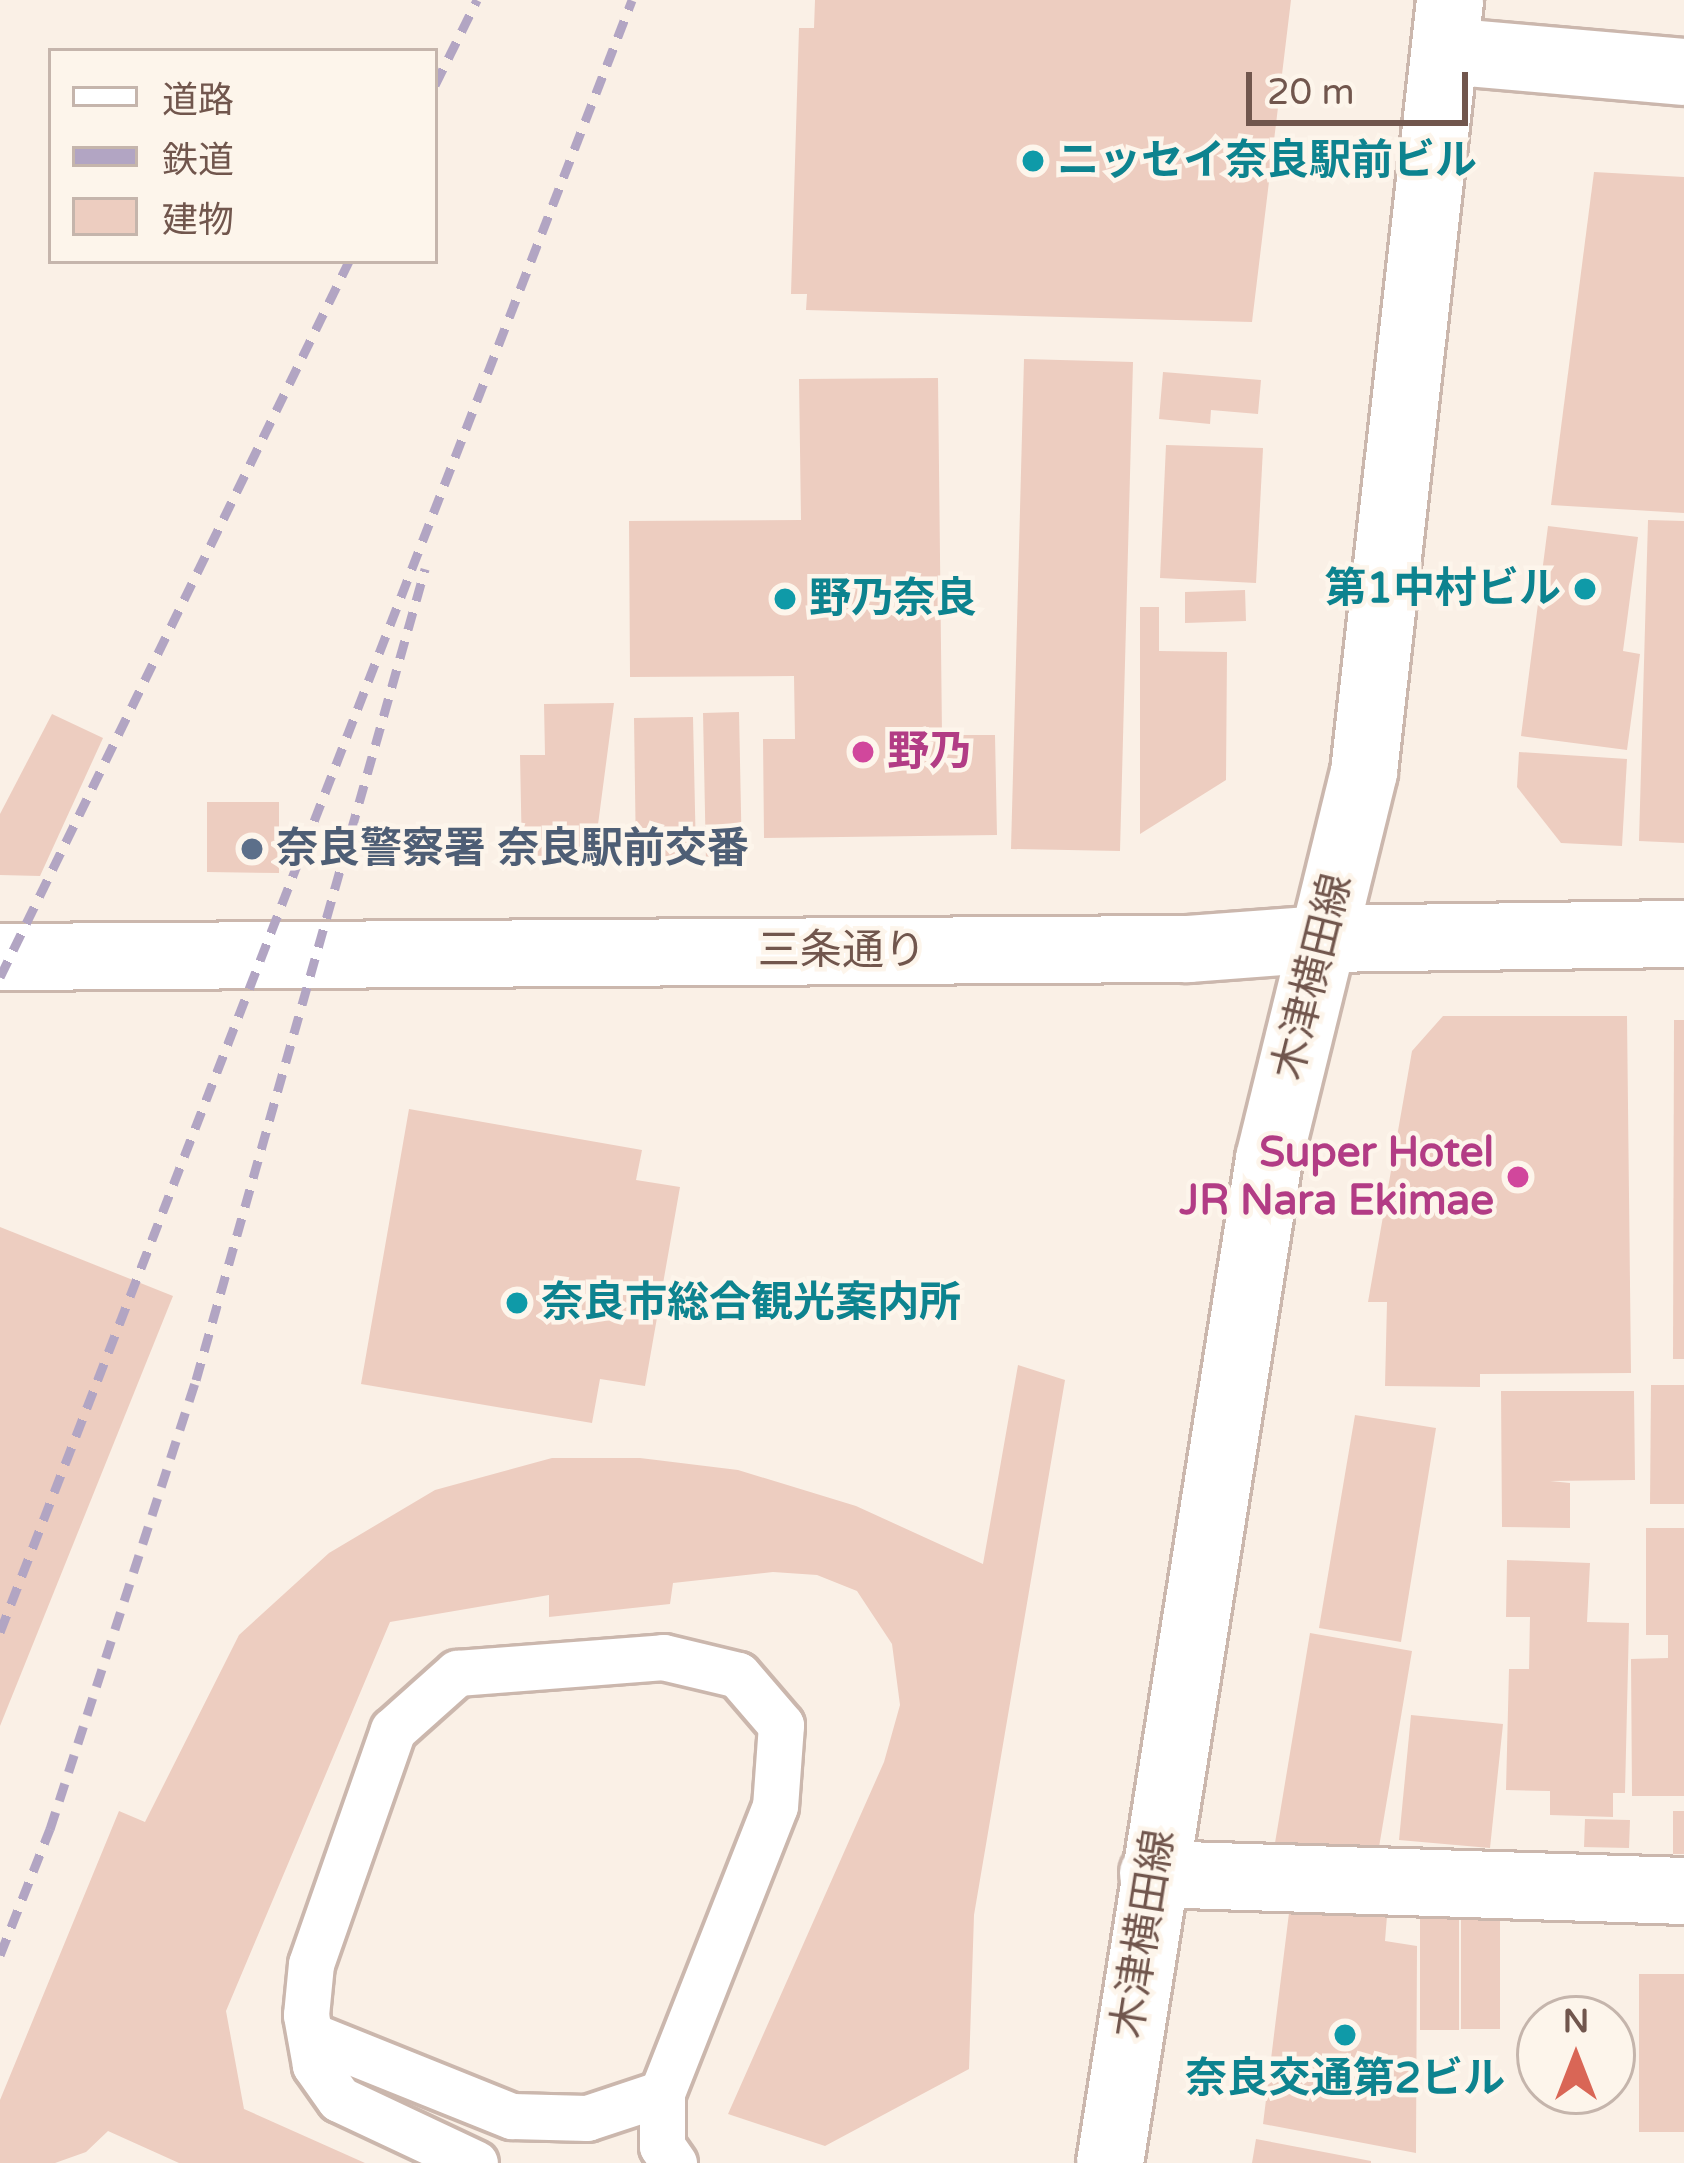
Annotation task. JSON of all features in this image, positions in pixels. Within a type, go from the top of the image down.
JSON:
[{"type":"street","points":[[1447,25],[1684,72]]},
{"type":"street","name":"木津横田線","points":[[1109,2163],[1269,1159],[1364,772],[1447,25]]},
{"type":"street","name":"三条通り","points":[[0,957],[1188,949],[1321,939],[1684,934]]},
{"type":"street","points":[[1153,1874],[1684,1891]]},
{"type":"lane","points":[[475,2163],[339,2099],[315,2065],[310,1964],[393,1730],[457,1673],[663,1657],[738,1675],[781,1725],[775,1806],[662,2093],[662,2146],[674,2163]]},
{"type":"lane","points":[[310,2035],[512,2116],[587,2118],[662,2093]]},
{"type":"building","name":"ニッセイ奈良駅前ビル","points":[[815,0],[1291,0],[1252,322],[806,310],[807,294],[791,294],[799,28],[814,28]]},
{"type":"building","points":[[1594,172],[1684,177],[1684,513],[1551,505]]},
{"type":"building","points":[[1024,359],[1133,362],[1120,851],[1011,849]]},
{"type":"building","points":[[1163,372],[1261,380],[1258,414],[1211,410],[1210,424],[1159,419]]},
{"type":"building","name":"野乃奈良","points":[[938,378],[942,735],[995,735],[997,835],[764,838],[763,739],[795,739],[794,676],[630,677],[629,521],[801,520],[799,379]]},
{"type":"building","points":[[1166,445],[1263,448],[1256,583],[1160,578]]},
{"type":"building","points":[[1648,520],[1684,521],[1684,843],[1639,841]]},
{"type":"building","name":"第1中村ビル","points":[[1548,526],[1638,537],[1623,651],[1640,654],[1627,750],[1521,736]]},
{"type":"building","points":[[1245,590],[1246,621],[1185,623],[1185,592]]},
{"type":"building","points":[[1140,607],[1159,607],[1159,651],[1227,652],[1226,780],[1140,834]]},
{"type":"building","points":[[614,703],[594,855],[522,856],[520,755],[545,755],[544,704]]},
{"type":"building","points":[[739,712],[742,861],[706,862],[703,713]]},
{"type":"building","points":[[52,714],[103,738],[40,876],[0,875],[0,814]]},
{"type":"building","points":[[693,717],[696,856],[636,857],[634,718]]},
{"type":"building","points":[[1519,752],[1627,759],[1622,846],[1561,843],[1517,787]]},
{"type":"building","points":[[207,802],[279,802],[279,873],[207,872]]},
{"type":"building","points":[[1443,1016],[1627,1016],[1631,1373],[1480,1374],[1480,1387],[1385,1386],[1387,1302],[1368,1302],[1412,1051]]},
{"type":"building","points":[[1674,1020],[1684,1020],[1684,1359],[1673,1359]]},
{"type":"building","name":"奈良市総合観光案内所","points":[[409,1109],[642,1150],[636,1180],[680,1187],[645,1386],[600,1379],[592,1423],[361,1384]]},
{"type":"building","points":[[0,1227],[173,1296],[0,1726]]},
{"type":"building","points":[[1018,1365],[1065,1380],[974,1915],[969,2069],[825,2146],[728,2114],[884,1762],[900,1705],[892,1644],[857,1591],[817,1575],[773,1572],[673,1583],[670,1604],[549,1617],[549,1595],[390,1622],[226,2011],[244,2109],[365,2163],[179,2163],[108,2131],[86,2152],[55,2163],[0,2163],[0,2100],[119,1811],[145,1822],[239,1635],[329,1553],[435,1490],[552,1458],[640,1458],[738,1470],[856,1506],[983,1564]]},
{"type":"building","points":[[1651,1385],[1684,1385],[1684,1504],[1650,1504]]},
{"type":"building","points":[[1501,1391],[1634,1391],[1635,1480],[1550,1481],[1570,1483],[1570,1528],[1502,1527]]},
{"type":"building","points":[[1355,1415],[1436,1428],[1401,1642],[1319,1628]]},
{"type":"building","points":[[1646,1528],[1684,1528],[1684,1796],[1632,1796],[1631,1659],[1668,1658],[1668,1635],[1646,1635]]},
{"type":"building","points":[[1507,1560],[1590,1563],[1587,1622],[1629,1623],[1625,1793],[1613,1793],[1613,1817],[1550,1815],[1550,1791],[1506,1790],[1509,1669],[1529,1669],[1530,1617],[1506,1617]]},
{"type":"building","points":[[1310,1633],[1412,1651],[1377,1859],[1275,1843]]},
{"type":"building","points":[[1411,1715],[1503,1724],[1490,1848],[1399,1840]]},
{"type":"building","points":[[1673,1811],[1684,1811],[1684,1854],[1673,1854]]},
{"type":"building","points":[[1585,1819],[1630,1820],[1629,1848],[1584,1847]]},
{"type":"building","name":"奈良交通第2ビル","points":[[1289,1913],[1387,1916],[1385,1941],[1417,1946],[1416,2153],[1263,2124]]},
{"type":"building","points":[[1420,1919],[1459,1919],[1459,2030],[1420,2030]]},
{"type":"building","points":[[1461,1919],[1500,1919],[1500,2029],[1461,2029]]},
{"type":"building","points":[[1639,1974],[1684,1974],[1684,2132],[1639,2132]]},
{"type":"building","points":[[1256,2139],[1371,2161],[1371,2163],[1252,2163]]},
{"type":"railway","points":[[438,79],[477,0]]},
{"type":"railway","points":[[0,1632],[632,0]]},
{"type":"railway","points":[[0,977],[348,264]]},
{"type":"railway","points":[[0,1955],[50,1829],[196,1380],[425,569]]},
{"type":"place","name":"ニッセイ奈良駅前ビル","points":[[1033,161]]},
{"type":"place","name":"第1中村ビル","points":[[1585,589]]},
{"type":"place","name":"野乃奈良","points":[[785,599]]},
{"type":"place","name":"野乃","points":[[863,752]]},
{"type":"place","name":"奈良警察署 奈良駅前交番","points":[[252,849]]},
{"type":"place","name":"Super Hotel JR Nara Ekimae","points":[[1518,1177]]},
{"type":"place","name":"奈良市総合観光案内所","points":[[517,1303]]},
{"type":"place","name":"奈良交通第2ビル","points":[[1345,2035]]}]
